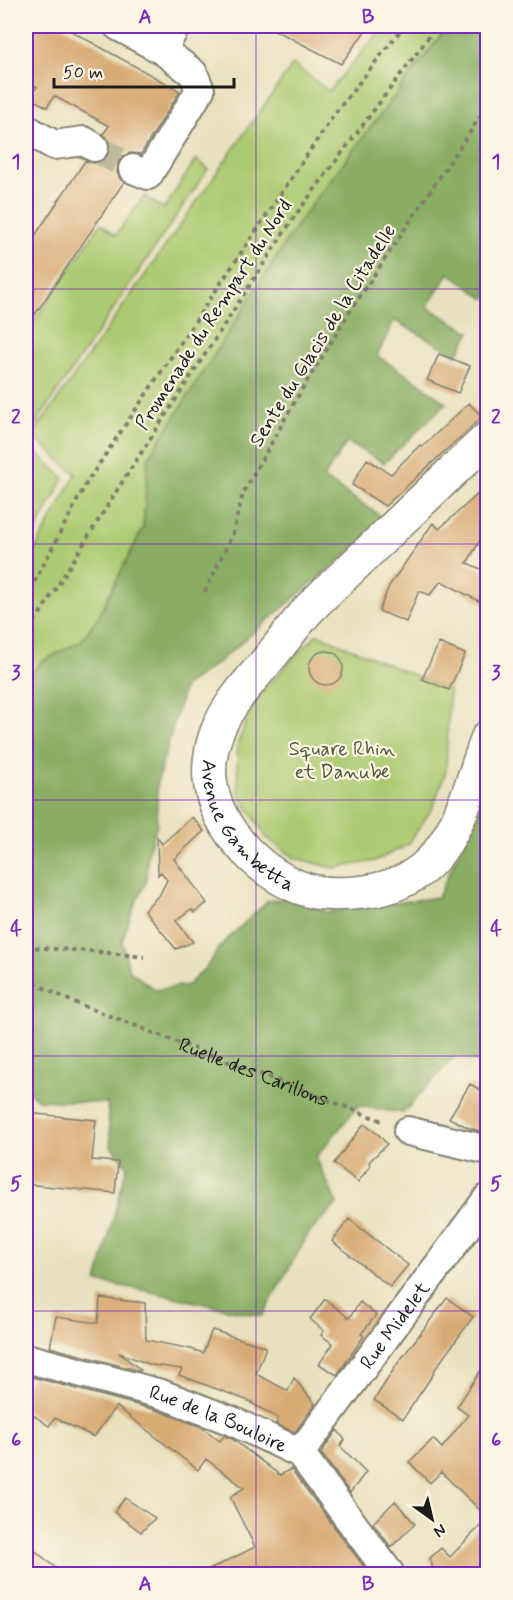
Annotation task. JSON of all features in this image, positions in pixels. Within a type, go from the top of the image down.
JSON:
[{"type":"main road","name":"Avenue Gambetta","points":[[488,438],[301,619],[237,697],[222,721],[211,757],[210,778],[214,799],[222,818],[237,840],[256,861],[283,880],[324,893],[342,894],[383,890],[428,865],[444,846],[455,828],[488,737]]},
{"type":"street","points":[[118,26],[162,50],[193,73],[200,90],[148,175],[133,169]]},
{"type":"street","points":[[162,50],[176,26]]},
{"type":"street","points":[[26,129],[54,145],[84,141],[94,147]]},
{"type":"street","points":[[408,1131],[488,1150]]},
{"type":"street","name":"Rue Midelet","points":[[300,1453],[488,1198]]},
{"type":"street","name":"Rue de la Bouloire","points":[[26,1358],[161,1394],[232,1421],[300,1453],[390,1575]]},
{"type":"path","name":"Promenade du Rempart du Nord","points":[[26,598],[87,482],[336,112],[404,26]]},
{"type":"path","name":"Promenade du Rempart du Nord","points":[[26,626],[38,617],[119,487],[294,217],[437,26]]},
{"type":"path","name":"Sente du Glacis de la Citadelle","points":[[206,591],[233,533],[243,493],[298,396],[350,311],[488,105]]},
{"type":"path","points":[[26,947],[144,957]]},
{"type":"path","name":"Ruelle des Carillons","points":[[26,979],[71,1001],[408,1131]]},
{"type":"green space","points":[[384,26],[448,26],[300,220],[148,459],[143,528],[98,617],[81,641],[41,662],[26,682],[26,566],[76,474],[32,436],[293,64],[329,91]]},
{"type":"green space","points":[[448,26],[487,26],[488,128],[482,135],[488,139],[487,295],[485,299],[449,273],[427,307],[470,332],[457,355],[394,320],[377,356],[446,403],[384,463],[347,442],[323,478],[387,520],[216,664],[184,687],[157,783],[157,825],[148,852],[146,882],[122,941],[129,970],[155,990],[188,985],[208,965],[222,944],[268,901],[286,898],[327,912],[438,897],[487,790],[487,1064],[456,1055],[403,1113],[358,1106],[316,1157],[337,1204],[309,1233],[262,1316],[97,1282],[127,1166],[111,1146],[107,1103],[38,1100],[26,1089],[26,682],[41,662],[81,641],[98,617],[143,528],[148,459],[300,220]]},
{"type":"green space","points":[[196,159],[208,169],[26,438],[26,333],[101,223],[116,235],[144,196],[164,209]]},
{"type":"green space","points":[[26,443],[64,478],[26,550]]},
{"type":"green space","name":"Square Rhin et Danube","points":[[317,634],[449,690],[446,771],[433,807],[408,845],[375,861],[334,868],[295,858],[267,838],[238,792],[237,745],[253,705],[267,686]]},
{"type":"building","points":[[26,26],[62,26],[180,91],[141,154],[130,153],[118,162],[117,172],[124,182],[26,328],[26,249],[85,161],[94,163],[102,161],[108,155],[110,147],[109,140],[103,134],[109,126],[54,96],[47,107],[30,98],[37,87],[26,80]]},
{"type":"building","points":[[267,26],[369,26],[341,64]]},
{"type":"building","points":[[439,354],[470,366],[458,393],[427,380]]},
{"type":"building","points":[[469,403],[482,417],[385,506],[352,485],[367,459],[391,474],[420,445],[422,447]]},
{"type":"building","points":[[488,485],[488,527],[467,563],[488,572],[488,606],[441,581],[430,595],[419,591],[406,622],[379,611],[389,586],[433,523],[439,529]]},
{"type":"building","points":[[439,643],[465,654],[449,690],[422,679]]},
{"type":"building","points":[[326,651],[338,656],[343,668],[338,680],[326,685],[314,680],[309,668],[314,656]]},
{"type":"building","points":[[192,817],[204,831],[174,859],[207,903],[195,912],[192,909],[176,921],[193,942],[176,949],[144,910],[160,894],[167,880],[161,872],[158,875],[157,837],[162,844]]},
{"type":"building","points":[[470,1084],[488,1094],[488,1133],[469,1128],[449,1118]]},
{"type":"building","points":[[26,1113],[96,1120],[92,1160],[118,1162],[115,1193],[26,1184]]},
{"type":"building","points":[[364,1124],[387,1144],[369,1162],[370,1166],[358,1182],[334,1163]]},
{"type":"building","points":[[349,1219],[408,1265],[390,1287],[332,1241]]},
{"type":"building","points":[[100,1298],[145,1303],[146,1340],[203,1353],[212,1330],[266,1347],[256,1374],[288,1391],[294,1378],[315,1404],[295,1432],[276,1424],[278,1418],[252,1402],[179,1375],[182,1369],[152,1365],[119,1353],[140,1371],[50,1347],[56,1317],[98,1323]]},
{"type":"building","points":[[447,1298],[473,1317],[433,1372],[403,1419],[374,1400],[398,1363]]},
{"type":"building","points":[[325,1299],[349,1318],[360,1302],[376,1315],[361,1334],[364,1336],[337,1375],[319,1364],[333,1344],[321,1335],[324,1331],[310,1319]]},
{"type":"building","points":[[488,1359],[488,1518],[441,1472],[430,1483],[409,1462],[433,1439],[442,1448],[468,1415],[457,1407]]},
{"type":"building","points":[[32,1377],[156,1410],[201,1427],[220,1441],[224,1436],[232,1439],[280,1475],[291,1469],[370,1575],[199,1575],[255,1547],[230,1497],[244,1488],[206,1459],[198,1470],[116,1406],[94,1437],[55,1418],[49,1426],[26,1410],[26,1387]]},
{"type":"building","points":[[337,1430],[345,1440],[340,1446],[366,1472],[350,1493],[321,1453]]},
{"type":"building","points":[[125,1498],[155,1518],[141,1532],[114,1512]]},
{"type":"building","points":[[395,1501],[415,1524],[391,1547],[373,1523]]},
{"type":"building","points":[[488,1518],[488,1575],[432,1575],[432,1565],[429,1559],[441,1548],[450,1557]]},
{"type":"building","points":[[26,1543],[64,1575],[26,1575]]},
{"type":"tunnel","points":[[94,147],[133,169]]}]
